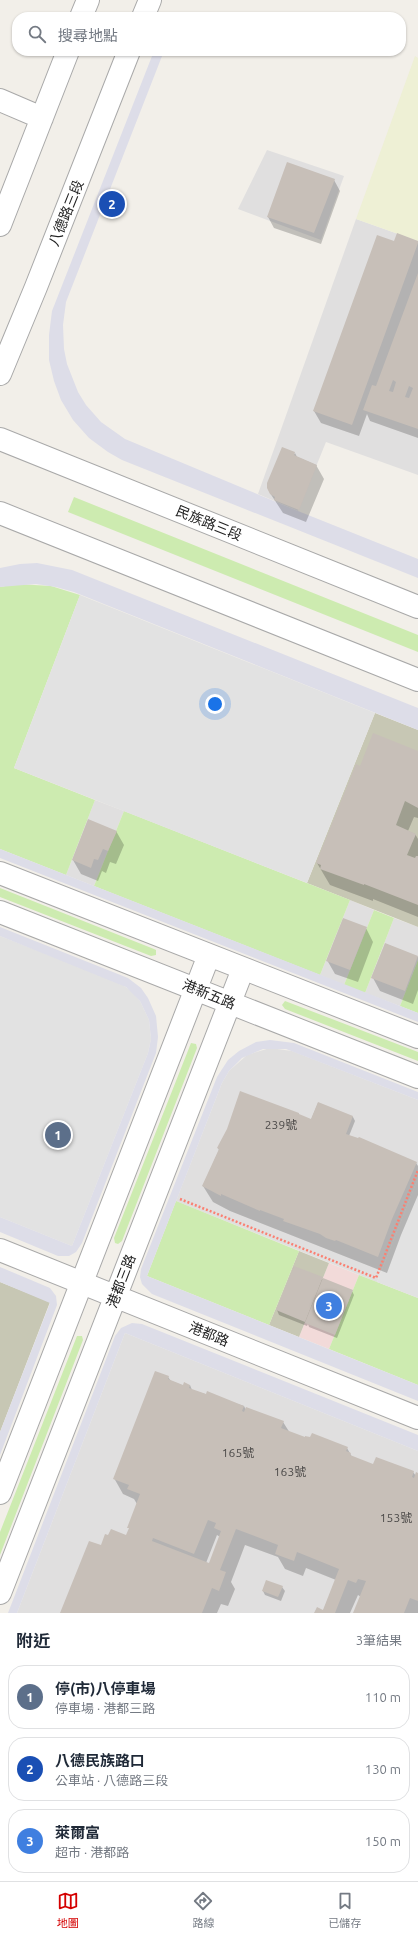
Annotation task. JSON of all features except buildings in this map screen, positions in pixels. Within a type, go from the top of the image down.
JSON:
[{"type":"street","points":[[84,12],[88,0]]},
{"type":"street","points":[[145,12],[150,0]]},
{"type":"street","points":[[0,225],[66,56]]},
{"type":"street","name":"八德路三段","points":[[0,374],[42,273],[127,56]]},
{"type":"street","points":[[0,100],[42,118]]},
{"type":"street","name":"民族路三段","points":[[0,439],[418,607]]},
{"type":"street","points":[[0,513],[418,680]]},
{"type":"street","points":[[0,873],[418,1037]]},
{"type":"street","name":"港新五路","points":[[0,912],[418,1076]]},
{"type":"street","points":[[0,1493],[209,955]]},
{"type":"street","name":"港都三路","points":[[0,1593],[243,969]]},
{"type":"street","name":"港都路","points":[[0,1250],[418,1418]]},
{"type":"path","points":[[174,1196],[376,1278],[418,1170]]},
{"type":"shaded area","points":[[152,56],[162,56],[66,302],[63,325],[64,349],[67,364],[78,392],[86,405],[101,422],[125,439],[418,559],[418,578],[122,460],[108,452],[89,438],[73,420],[61,400],[54,381],[49,360],[49,335],[52,311]]},
{"type":"shaded area","points":[[415,56],[418,58],[418,241],[356,219]]},
{"type":"shaded area","points":[[267,150],[344,176],[321,240],[238,209]]},
{"type":"shaded area","points":[[356,219],[418,241],[418,475],[326,442],[298,511],[258,494]]},
{"type":"shaded area","points":[[37,563],[72,570],[418,708],[418,730],[74,592],[36,584],[0,587],[0,568],[20,564]]},
{"type":"shaded area","points":[[80,595],[375,713],[307,883],[14,768]]},
{"type":"shaded area","points":[[375,713],[418,730],[418,927],[307,883]]},
{"type":"shaded area","points":[[95,800],[124,811],[94,886],[66,875]]},
{"type":"shaded area","points":[[0,849],[418,1013],[418,1022],[0,858]]},
{"type":"shaded area","points":[[350,900],[374,910],[344,985],[320,975]]},
{"type":"shaded area","points":[[394,918],[418,927],[418,960],[400,1006],[365,993]]},
{"type":"shaded area","points":[[0,927],[128,978],[141,988],[148,998],[156,1016],[158,1037],[156,1053],[82,1243],[76,1252],[69,1256],[58,1256],[0,1232],[0,1217],[72,1246],[148,1053],[151,1039],[149,1020],[140,1001],[126,987],[0,936]]},
{"type":"shaded area","points":[[0,936],[120,983],[131,991],[140,1001],[149,1020],[151,1039],[148,1053],[72,1246],[0,1217]]},
{"type":"shaded area","points":[[270,1040],[294,1043],[418,1092],[418,1100],[286,1049],[263,1049],[242,1058],[229,1071],[222,1083],[147,1276],[418,1385],[418,1401],[152,1294],[142,1284],[140,1277],[141,1269],[217,1077],[228,1060],[239,1051],[256,1042]]},
{"type":"shaded area","points":[[270,1048],[292,1051],[418,1100],[418,1178],[377,1282],[176,1201],[222,1083],[229,1071],[247,1055]]},
{"type":"shaded area","points":[[418,1178],[418,1298],[377,1282]]},
{"type":"shaded area","points":[[299,1251],[329,1263],[299,1337],[269,1325]]},
{"type":"shaded area","points":[[329,1263],[359,1275],[329,1349],[299,1337]]},
{"type":"shaded area","points":[[0,1267],[50,1288],[56,1296],[57,1305],[0,1455],[0,1432],[50,1303],[0,1282]]},
{"type":"shaded area","points":[[0,1282],[50,1302],[0,1432]]},
{"type":"shaded area","points":[[132,1323],[142,1324],[418,1435],[418,1451],[125,1333],[17,1613],[8,1613],[115,1336],[121,1328]]},
{"type":"shaded area","points":[[125,1333],[418,1451],[418,1613],[17,1613]]},
{"type":"green space","points":[[74,497],[418,635],[418,652],[68,512]]},
{"type":"green space","points":[[17,584],[51,586],[80,595],[14,768],[95,800],[66,875],[0,849],[0,587]]},
{"type":"green space","points":[[124,811],[350,900],[320,975],[94,886]]},
{"type":"green space","points":[[0,888],[154,949],[156,950],[156,955],[151,956],[0,897]]},
{"type":"green space","points":[[374,910],[394,918],[365,993],[344,985]]},
{"type":"green space","points":[[418,960],[418,1013],[400,1006]]},
{"type":"green space","points":[[285,1001],[418,1052],[418,1061],[285,1009],[282,1005]]},
{"type":"green space","points":[[191,1043],[196,1044],[197,1048],[122,1241],[118,1244],[115,1243],[114,1238]]},
{"type":"green space","points":[[176,1201],[299,1251],[269,1325],[147,1276]]},
{"type":"green space","points":[[359,1275],[418,1298],[418,1385],[329,1349]]},
{"type":"green space","points":[[77,1336],[82,1336],[83,1340],[0,1555],[0,1532]]},
{"type":"place","name":"八德民族路口","points":[[112,204]]},
{"type":"place","name":"停(市)八停車場","points":[[58,1135]]},
{"type":"place","name":"萊爾富","points":[[329,1306]]}]
